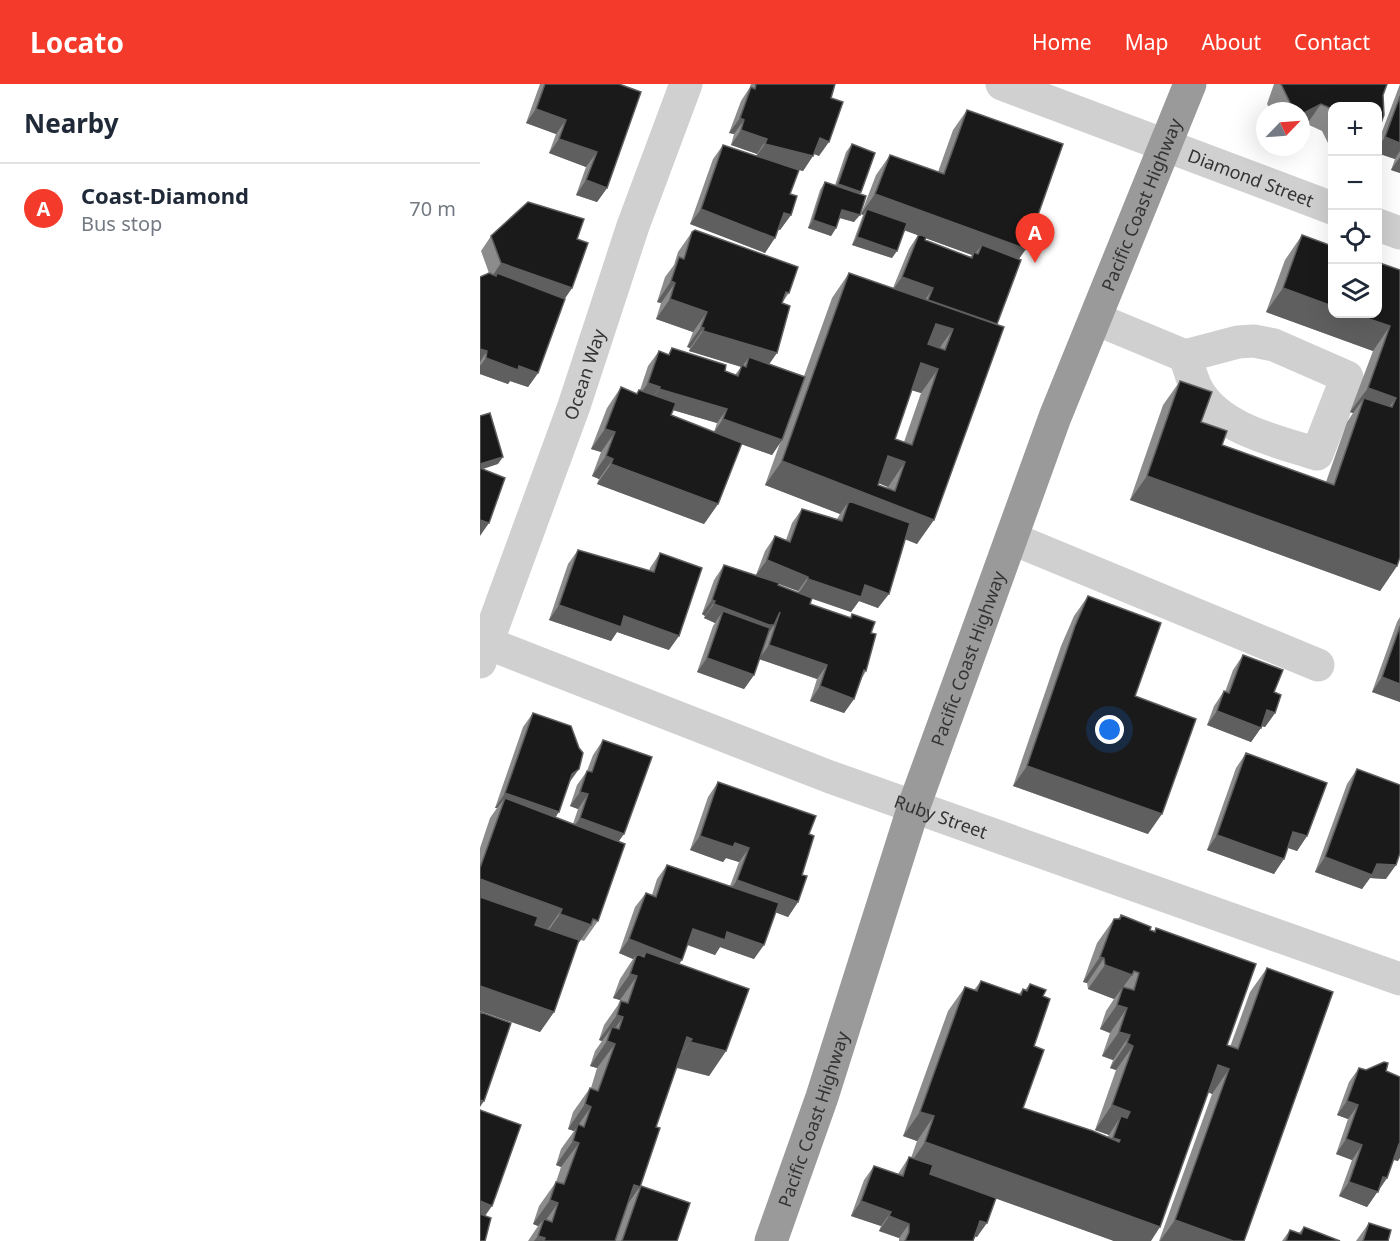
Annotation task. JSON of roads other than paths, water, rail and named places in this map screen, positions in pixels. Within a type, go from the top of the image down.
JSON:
[{"type":"highway","name":"Pacific Coast Highway","points":[[771,1241],[822,1096],[914,806],[1013,539],[1055,417],[1167,146],[1190,84]]},
{"type":"street","name":"Ocean Way","points":[[483,653],[574,406],[633,226],[686,84]]},
{"type":"street","name":"Diamond Street","points":[[1002,84],[1328,206]]},
{"type":"street","points":[[1382,227],[1400,233]]},
{"type":"street","points":[[1096,319],[1185,356],[1238,342],[1254,341],[1274,345],[1347,377],[1317,454],[1263,437],[1226,419],[1211,408],[1198,391],[1185,356]]},
{"type":"street","points":[[1013,539],[1318,665]]},
{"type":"street","name":"Ruby Street","points":[[483,653],[1400,979]]},
{"type":"place","name":"Coast-Diamond","points":[[1035,263]]}]
